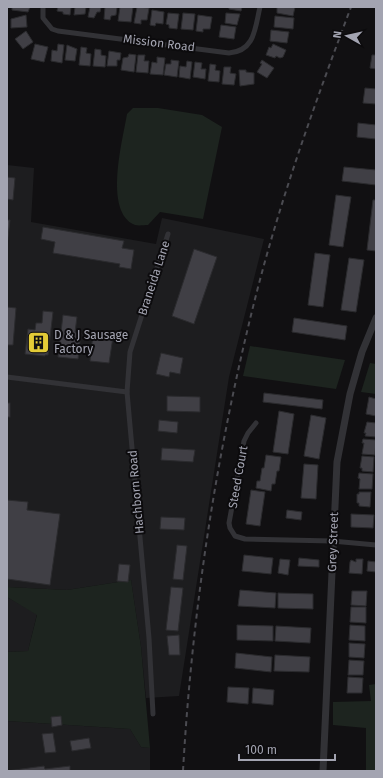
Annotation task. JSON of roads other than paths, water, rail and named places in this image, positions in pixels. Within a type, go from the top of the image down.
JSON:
[{"type":"street","name":"Mission Road","points":[[43,7],[42,18],[52,29],[58,31],[229,53],[241,52],[250,43],[260,7]]},
{"type":"street","name":"Braneida Lane","points":[[127,392],[130,352],[168,234]]},
{"type":"street","name":"Grey Street","points":[[323,771],[332,541],[337,462],[344,417],[362,352],[376,318]]},
{"type":"street","points":[[7,377],[127,392]]},
{"type":"street","name":"Hachborn Road","points":[[127,392],[149,638],[153,714]]},
{"type":"street","name":"Steed Court","points":[[256,423],[244,441],[229,523],[232,533],[235,536],[245,539],[332,541]]},
{"type":"street","points":[[332,541],[376,545]]},
{"type":"railway","points":[[183,771],[187,711],[199,593],[217,475],[241,357],[275,225],[311,115],[351,7]]},
{"type":"place","name":"D & J Sausage Factory","points":[[38,342]]}]
